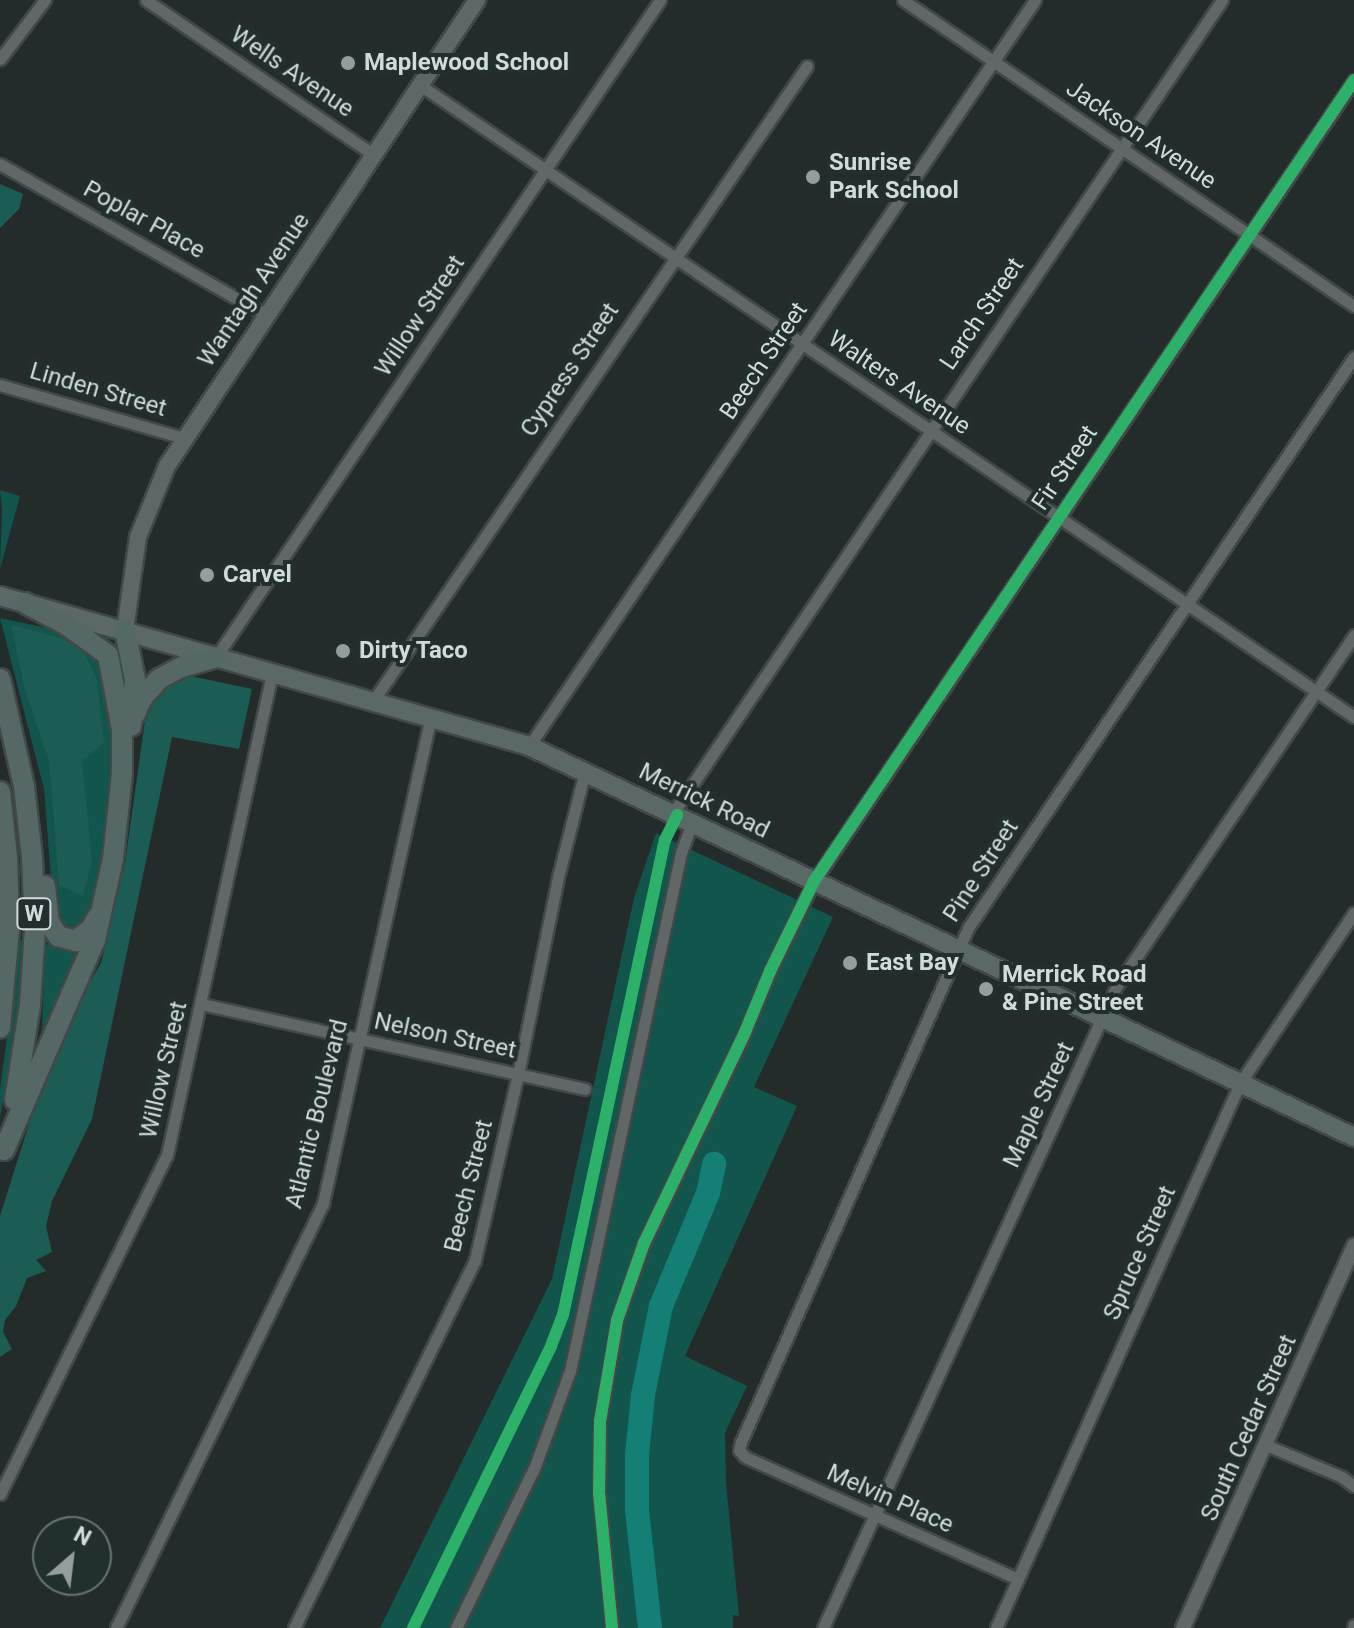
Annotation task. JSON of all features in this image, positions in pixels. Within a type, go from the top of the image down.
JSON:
[{"type":"highway","points":[[25,603],[76,631],[108,655],[118,697],[122,773]]},
{"type":"highway","points":[[2,1156],[85,970],[105,904],[135,680],[125,630]]},
{"type":"highway","points":[[131,725],[142,698],[159,679],[182,667],[216,657]]},
{"type":"highway","name":"W","points":[[0,679],[15,743],[32,857],[35,929],[22,1061],[2,1156]]},
{"type":"highway","points":[[15,743],[44,874],[49,922],[58,936],[76,941],[91,929],[105,904]]},
{"type":"highway","name":"W","points":[[0,792],[9,929],[0,1028]]},
{"type":"main road","name":"Wantagh Avenue","points":[[125,630],[138,537],[167,466],[477,0]]},
{"type":"main road","name":"Merrick Road","points":[[0,596],[529,746],[1354,1137]]},
{"type":"street","points":[[0,59],[45,0]]},
{"type":"street","name":"Wells Avenue","points":[[146,0],[373,154]]},
{"type":"street","name":"Willow Street","points":[[216,657],[660,0]]},
{"type":"street","name":"Jackson Avenue","points":[[903,0],[1354,306]]},
{"type":"street","name":"Beech Street","points":[[529,746],[1035,0]]},
{"type":"street","name":"Larch Street","points":[[673,813],[1222,0]]},
{"type":"street","points":[[0,35],[12,43]]},
{"type":"street","name":"Cypress Street","points":[[373,701],[673,257],[807,66]]},
{"type":"street","name":"Fir Street","points":[[612,1628],[599,1493],[600,1421],[617,1320],[644,1243],[814,881],[1354,80]]},
{"type":"street","name":"Walters Avenue","points":[[420,85],[1354,717]]},
{"type":"street","name":"Poplar Place","points":[[0,164],[266,315]]},
{"type":"street","name":"Pine Street","points":[[745,1457],[739,1450],[741,1442],[972,922],[1354,357]]},
{"type":"street","name":"Linden Street","points":[[0,385],[184,438]]},
{"type":"street","name":"Maple Street","points":[[823,1628],[1116,987],[1354,635]]},
{"type":"street","name":"Willow Street","points":[[0,1494],[167,1155],[272,673]]},
{"type":"street","name":"Atlantic Boulevard","points":[[116,1628],[323,1203],[431,717]]},
{"type":"street","name":"Beech Street","points":[[294,1628],[475,1260],[518,1074],[558,877],[585,771]]},
{"type":"street","points":[[456,1628],[535,1466],[570,1371],[681,853],[692,822]]},
{"type":"street","name":"Spruce Street","points":[[996,1628],[1240,1083],[1354,913]]},
{"type":"street","name":"Nelson Street","points":[[202,1004],[585,1089]]},
{"type":"street","name":"South Cedar Street","points":[[1183,1628],[1354,1246]]},
{"type":"street","points":[[1266,1445],[1342,1477],[1354,1486]]},
{"type":"street","name":"Melvin Place","points":[[745,1457],[1018,1579]]},
{"type":"green space","points":[[0,184],[23,194],[19,209],[0,228]]},
{"type":"green space","points":[[0,490],[20,496],[0,569],[2,509]]},
{"type":"green space","points":[[0,618],[61,631],[102,660],[114,731],[98,894],[84,929],[65,932],[54,916],[44,789]]},
{"type":"green space","points":[[11,625],[68,640],[84,652],[97,680],[104,743],[82,761],[92,861],[83,896],[59,885],[49,760],[25,690]]},
{"type":"green space","points":[[190,676],[252,689],[239,749],[172,737],[92,1119],[52,1201],[46,1226],[52,1252],[36,1260],[46,1271],[27,1278],[16,1306],[5,1320],[3,1332],[12,1349],[0,1357],[0,1216],[40,1089],[70,1017],[101,963],[125,863],[147,706],[166,685]]},
{"type":"green space","points":[[656,833],[833,917],[754,1087],[797,1106],[685,1356],[747,1386],[725,1433],[726,1483],[739,1616],[733,1615],[733,1628],[380,1628],[552,1279],[634,898]]},
{"type":"green space","points":[[20,940],[24,941],[22,985],[0,1117],[0,1089]]},
{"type":"green space","points":[[45,945],[84,953],[42,1030]]},
{"type":"waterway","points":[[650,1628],[637,1511],[637,1455],[643,1395],[661,1306],[708,1193],[714,1164]]},
{"type":"cycle path","points":[[612,1628],[599,1493],[600,1421],[617,1320],[644,1243],[745,1032],[770,971],[814,881],[1354,80]]},
{"type":"cycle path","points":[[413,1628],[551,1346],[563,1315],[665,840],[677,815]]},
{"type":"place","name":"Maplewood School","points":[[348,63]]},
{"type":"place","name":"Sunrise Park School","points":[[813,177]]},
{"type":"place","name":"Carvel","points":[[207,575]]},
{"type":"place","name":"Dirty Taco","points":[[343,651]]},
{"type":"place","name":"East Bay","points":[[850,963]]},
{"type":"place","name":"Merrick Road & Pine Street","points":[[986,989]]}]
